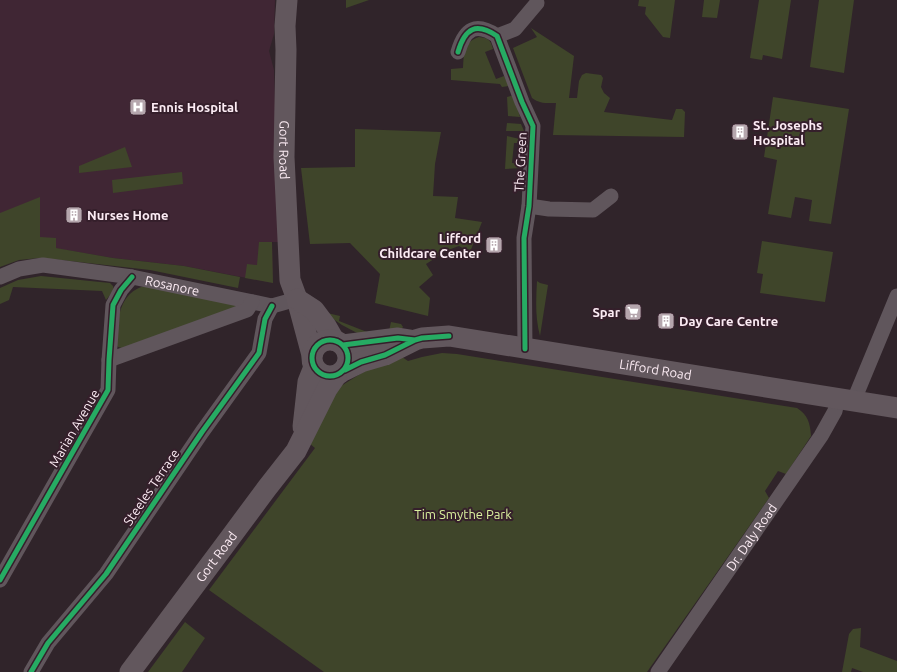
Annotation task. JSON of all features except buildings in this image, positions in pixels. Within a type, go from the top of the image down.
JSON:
[{"type":"main road","name":"Gort Road","points":[[287,0],[285,26],[284,157],[290,280],[297,299],[313,361],[308,382],[301,440]]},
{"type":"main road","points":[[297,299],[314,310],[349,355],[348,366],[340,373],[326,376],[321,374],[313,361],[318,345],[328,340],[339,343]]},
{"type":"main road","name":"Lifford Road","points":[[340,373],[361,362],[385,355],[415,340],[449,336],[757,384],[897,408]]},
{"type":"main road","name":"Lifford Road","points":[[339,343],[398,338],[415,340]]},
{"type":"main road","name":"Gort Road","points":[[130,672],[266,488],[296,451],[318,410],[327,389],[340,373]]},
{"type":"street","points":[[458,52],[462,40],[469,32],[479,28],[489,31],[497,36],[515,29],[537,3]]},
{"type":"street","name":"The Green","points":[[497,36],[522,102],[533,126],[528,206],[524,238],[525,349]]},
{"type":"street","name":"The Green","points":[[528,206],[550,209],[593,210],[611,196]]},
{"type":"street","name":"Rosanore","points":[[0,277],[19,269],[43,265],[132,277],[272,306],[297,299]]},
{"type":"street","name":"Marian Avenue","points":[[0,580],[108,390],[113,305],[121,290],[132,277]]},
{"type":"street","name":"Dr. Daly Road","points":[[658,672],[821,436],[835,411],[846,399],[897,296]]},
{"type":"street","points":[[109,360],[247,310],[252,302]]},
{"type":"street","name":"Steeles Terrace","points":[[31,672],[48,643],[106,574],[202,432],[259,353],[265,319],[272,306]]},
{"type":"shaded area","name":"Ennis Hospital","points":[[0,0],[275,0],[274,34],[269,51],[274,70],[279,242],[272,242],[273,283],[184,266],[113,258],[36,245],[0,245]]},
{"type":"green space","points":[[346,0],[369,0],[346,8]]},
{"type":"green space","points":[[639,0],[675,0],[670,38],[663,37],[645,14],[646,7],[638,6]]},
{"type":"green space","points":[[704,0],[720,0],[717,18],[702,17]]},
{"type":"green space","points":[[759,0],[791,0],[782,59],[763,55],[762,60],[750,58]]},
{"type":"green space","points":[[819,0],[854,0],[844,73],[810,67]]},
{"type":"green space","points":[[531,28],[574,56],[569,98],[577,98],[579,81],[582,75],[586,73],[601,75],[603,78],[601,87],[604,93],[610,98],[604,112],[672,120],[676,109],[682,109],[685,112],[684,137],[553,135],[556,103],[541,102],[532,98],[513,48],[537,37]]},
{"type":"green space","points":[[479,37],[487,39],[491,43],[493,49],[485,52],[496,79],[504,76],[509,86],[502,87],[500,84],[451,80],[451,69],[463,68],[464,53],[467,45]]},
{"type":"green space","points":[[514,95],[520,117],[508,116],[507,97]]},
{"type":"green space","points":[[773,97],[849,109],[831,224],[809,221],[812,200],[795,197],[791,218],[768,214],[777,160],[764,157]]},
{"type":"green space","points":[[507,123],[521,124],[524,131],[506,131]]},
{"type":"green space","points":[[355,129],[441,132],[435,164],[433,196],[458,197],[455,218],[482,222],[470,252],[459,246],[448,250],[426,264],[433,275],[419,287],[430,298],[428,316],[375,303],[380,274],[350,243],[310,244],[301,168],[355,167]]},
{"type":"green space","points":[[507,136],[524,140],[524,143],[514,143],[512,163],[522,164],[522,168],[505,169]]},
{"type":"green space","points":[[125,147],[132,167],[79,173],[79,166]]},
{"type":"green space","points":[[182,172],[183,184],[113,193],[112,180]]},
{"type":"green space","points":[[40,197],[40,237],[56,238],[56,248],[113,258],[184,266],[240,277],[238,288],[150,270],[39,258],[19,260],[0,267],[0,213]]},
{"type":"green space","points":[[762,241],[833,252],[825,302],[760,293],[763,274],[757,273]]},
{"type":"green space","points":[[259,242],[272,242],[273,283],[245,278],[247,264],[257,265]]},
{"type":"green space","points":[[41,276],[110,283],[114,290],[106,300],[102,291],[13,287],[9,300],[0,304],[0,288],[18,280]]},
{"type":"green space","points":[[537,281],[548,285],[540,336],[536,302]]},
{"type":"green space","points":[[154,285],[242,306],[122,348],[118,347],[115,344],[118,320],[120,311],[127,297],[133,291],[141,287]]},
{"type":"green space","points":[[323,312],[340,316],[339,321],[367,332],[389,331],[391,322],[401,324],[403,327],[400,331],[359,334]]},
{"type":"green space","name":"Tim Smythe Park","points":[[442,353],[457,354],[797,408],[806,417],[809,423],[811,436],[786,474],[778,471],[765,491],[769,498],[647,672],[324,672],[209,590],[315,448],[309,443],[315,425],[341,386],[365,371],[402,357],[408,361]]},
{"type":"green space","points":[[185,622],[205,638],[182,672],[148,672]]},
{"type":"green space","points":[[861,628],[860,647],[897,661],[897,672],[863,672],[852,668],[851,672],[842,672],[849,634],[853,629]]},
{"type":"cycle path","points":[[458,52],[464,37],[472,30],[483,29],[497,36],[522,102],[533,126],[529,206],[524,238],[525,349]]},
{"type":"cycle path","points":[[0,580],[108,390],[113,305],[121,290],[132,277]]},
{"type":"cycle path","points":[[31,672],[48,643],[106,574],[202,432],[259,353],[265,319],[272,306]]},
{"type":"cycle path","points":[[345,370],[361,362],[385,355],[415,340],[449,336]]},
{"type":"cycle path","points":[[343,345],[398,338],[415,340]]},
{"type":"cycle path","points":[[334,340],[343,345],[347,351],[348,358],[347,365],[343,371],[334,376],[326,376],[317,371],[313,365],[312,354],[317,345],[323,341],[334,340]]},
{"type":"place","name":"Ennis Hospital","points":[[138,107]]},
{"type":"place","name":"St. Josephs Hospital","points":[[740,132]]},
{"type":"place","name":"Nurses Home","points":[[74,215]]},
{"type":"place","name":"Lifford Childcare Center","points":[[494,245]]},
{"type":"place","name":"Spar","points":[[633,312]]},
{"type":"place","name":"Day Care Centre","points":[[666,321]]}]
